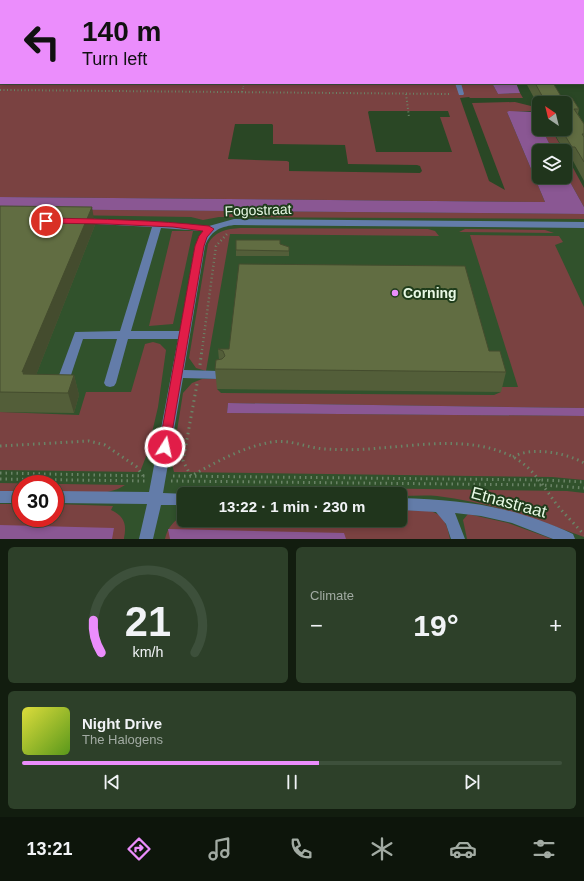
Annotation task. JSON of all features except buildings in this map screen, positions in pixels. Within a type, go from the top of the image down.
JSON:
[{"type":"street","points":[[458,84],[461,94]]},
{"type":"street","points":[[69,221],[209,229]]},
{"type":"street","name":"Fogostraat","points":[[146,539],[160,478],[200,246],[203,236],[209,229],[221,224],[234,222],[584,225]]},
{"type":"street","points":[[110,383],[157,225]]},
{"type":"street","points":[[64,378],[79,335],[185,335]]},
{"type":"street","points":[[178,374],[219,374]]},
{"type":"street","points":[[0,497],[12,497]]},
{"type":"street","points":[[64,497],[177,499]]},
{"type":"street","name":"Etnastraat","points":[[407,504],[439,505],[484,510],[528,522],[568,539]]},
{"type":"street","points":[[439,505],[454,524],[458,539]]},
{"type":"path","points":[[242,92],[244,84]]},
{"type":"path","points":[[0,90],[461,94]]},
{"type":"path","points":[[406,94],[409,117]]},
{"type":"path","points":[[191,476],[183,461],[198,374],[216,246],[230,232]]},
{"type":"path","points":[[0,446],[89,441],[105,444],[138,467],[143,476]]},
{"type":"path","points":[[191,476],[218,462],[254,447],[274,442],[322,449],[383,448],[430,444],[495,448],[513,457],[531,469],[541,480],[555,502],[584,535]]},
{"type":"path","points":[[513,457],[524,453],[559,453],[578,459],[584,463]]},
{"type":"path","points":[[0,473],[143,476],[160,478],[191,476],[541,480],[584,482]]},
{"type":"path","points":[[0,480],[160,478],[544,485],[584,488]]},
{"type":"shaded area","points":[[0,84],[493,84],[498,94],[520,93],[523,98],[460,98],[489,181],[505,190],[472,103],[515,102],[532,106],[532,112],[507,112],[532,171],[532,184],[537,184],[545,202],[0,197]],"holes":[[[448,111],[450,117],[440,117],[452,152],[376,152],[368,112]],[[235,124],[273,125],[273,144],[345,145],[348,164],[417,165],[420,166],[422,171],[420,173],[289,171],[289,162],[287,161],[228,159]]]},
{"type":"shaded area","points":[[493,84],[516,84],[520,93],[498,94]]},
{"type":"shaded area","points":[[507,112],[532,112],[532,136],[546,136],[550,144],[532,144],[532,171]]},
{"type":"shaded area","points":[[546,136],[555,136],[560,144],[550,144]]},
{"type":"shaded area","points":[[572,166],[584,188],[584,207],[571,184]]},
{"type":"shaded area","points":[[537,184],[571,184],[584,207],[584,214],[0,209],[0,197],[545,202]]},
{"type":"shaded area","points":[[0,205],[584,214],[584,539],[0,539]]},
{"type":"shaded area","points":[[0,209],[584,214],[584,219],[219,217],[203,220],[191,217],[0,214]]},
{"type":"shaded area","points":[[230,229],[428,229],[435,231],[439,236],[230,234],[206,371],[196,368],[189,358],[208,244],[218,233]]},
{"type":"shaded area","points":[[465,229],[545,230],[554,233],[459,232]]},
{"type":"shaded area","points":[[172,231],[193,231],[173,324],[149,326]]},
{"type":"shaded area","points":[[470,235],[559,236],[563,242],[555,245],[584,307],[584,408],[228,403],[227,413],[584,416],[584,480],[552,477],[174,472],[172,464],[183,393],[192,383],[202,379],[218,379],[217,389],[221,393],[494,395],[501,392],[500,387],[518,387]]},
{"type":"shaded area","points":[[153,342],[160,344],[166,350],[158,407],[147,454],[140,472],[0,470],[0,412],[79,415],[86,392],[131,392],[145,344]]},
{"type":"shaded area","points":[[228,403],[584,408],[584,416],[227,413]]},
{"type":"shaded area","points":[[0,483],[12,483],[12,492],[0,492]]},
{"type":"shaded area","points":[[64,484],[125,485],[109,492],[64,492]]},
{"type":"shaded area","points":[[215,486],[285,487],[213,487]]},
{"type":"shaded area","points":[[407,489],[567,491],[584,493],[584,537],[530,518],[475,502],[437,496],[407,496]]},
{"type":"shaded area","points":[[0,504],[12,504],[12,527],[64,527],[64,504],[113,506],[111,510],[122,518],[125,525],[124,539],[0,539]]},
{"type":"shaded area","points":[[407,510],[427,511],[434,512],[444,520],[450,539],[165,539],[167,532],[177,519],[177,527],[407,527]]},
{"type":"shaded area","points":[[468,514],[508,523],[552,539],[467,539],[463,520]]},
{"type":"shaded area","points":[[0,525],[12,525],[12,527],[114,528],[112,539],[0,539]]},
{"type":"shaded area","points":[[168,529],[344,533],[346,539],[170,539]]},
{"type":"place","name":"Corning","points":[[395,293]]},
{"type":"route","points":[[46,221],[173,225],[209,229],[203,236],[200,246],[165,447]]}]
